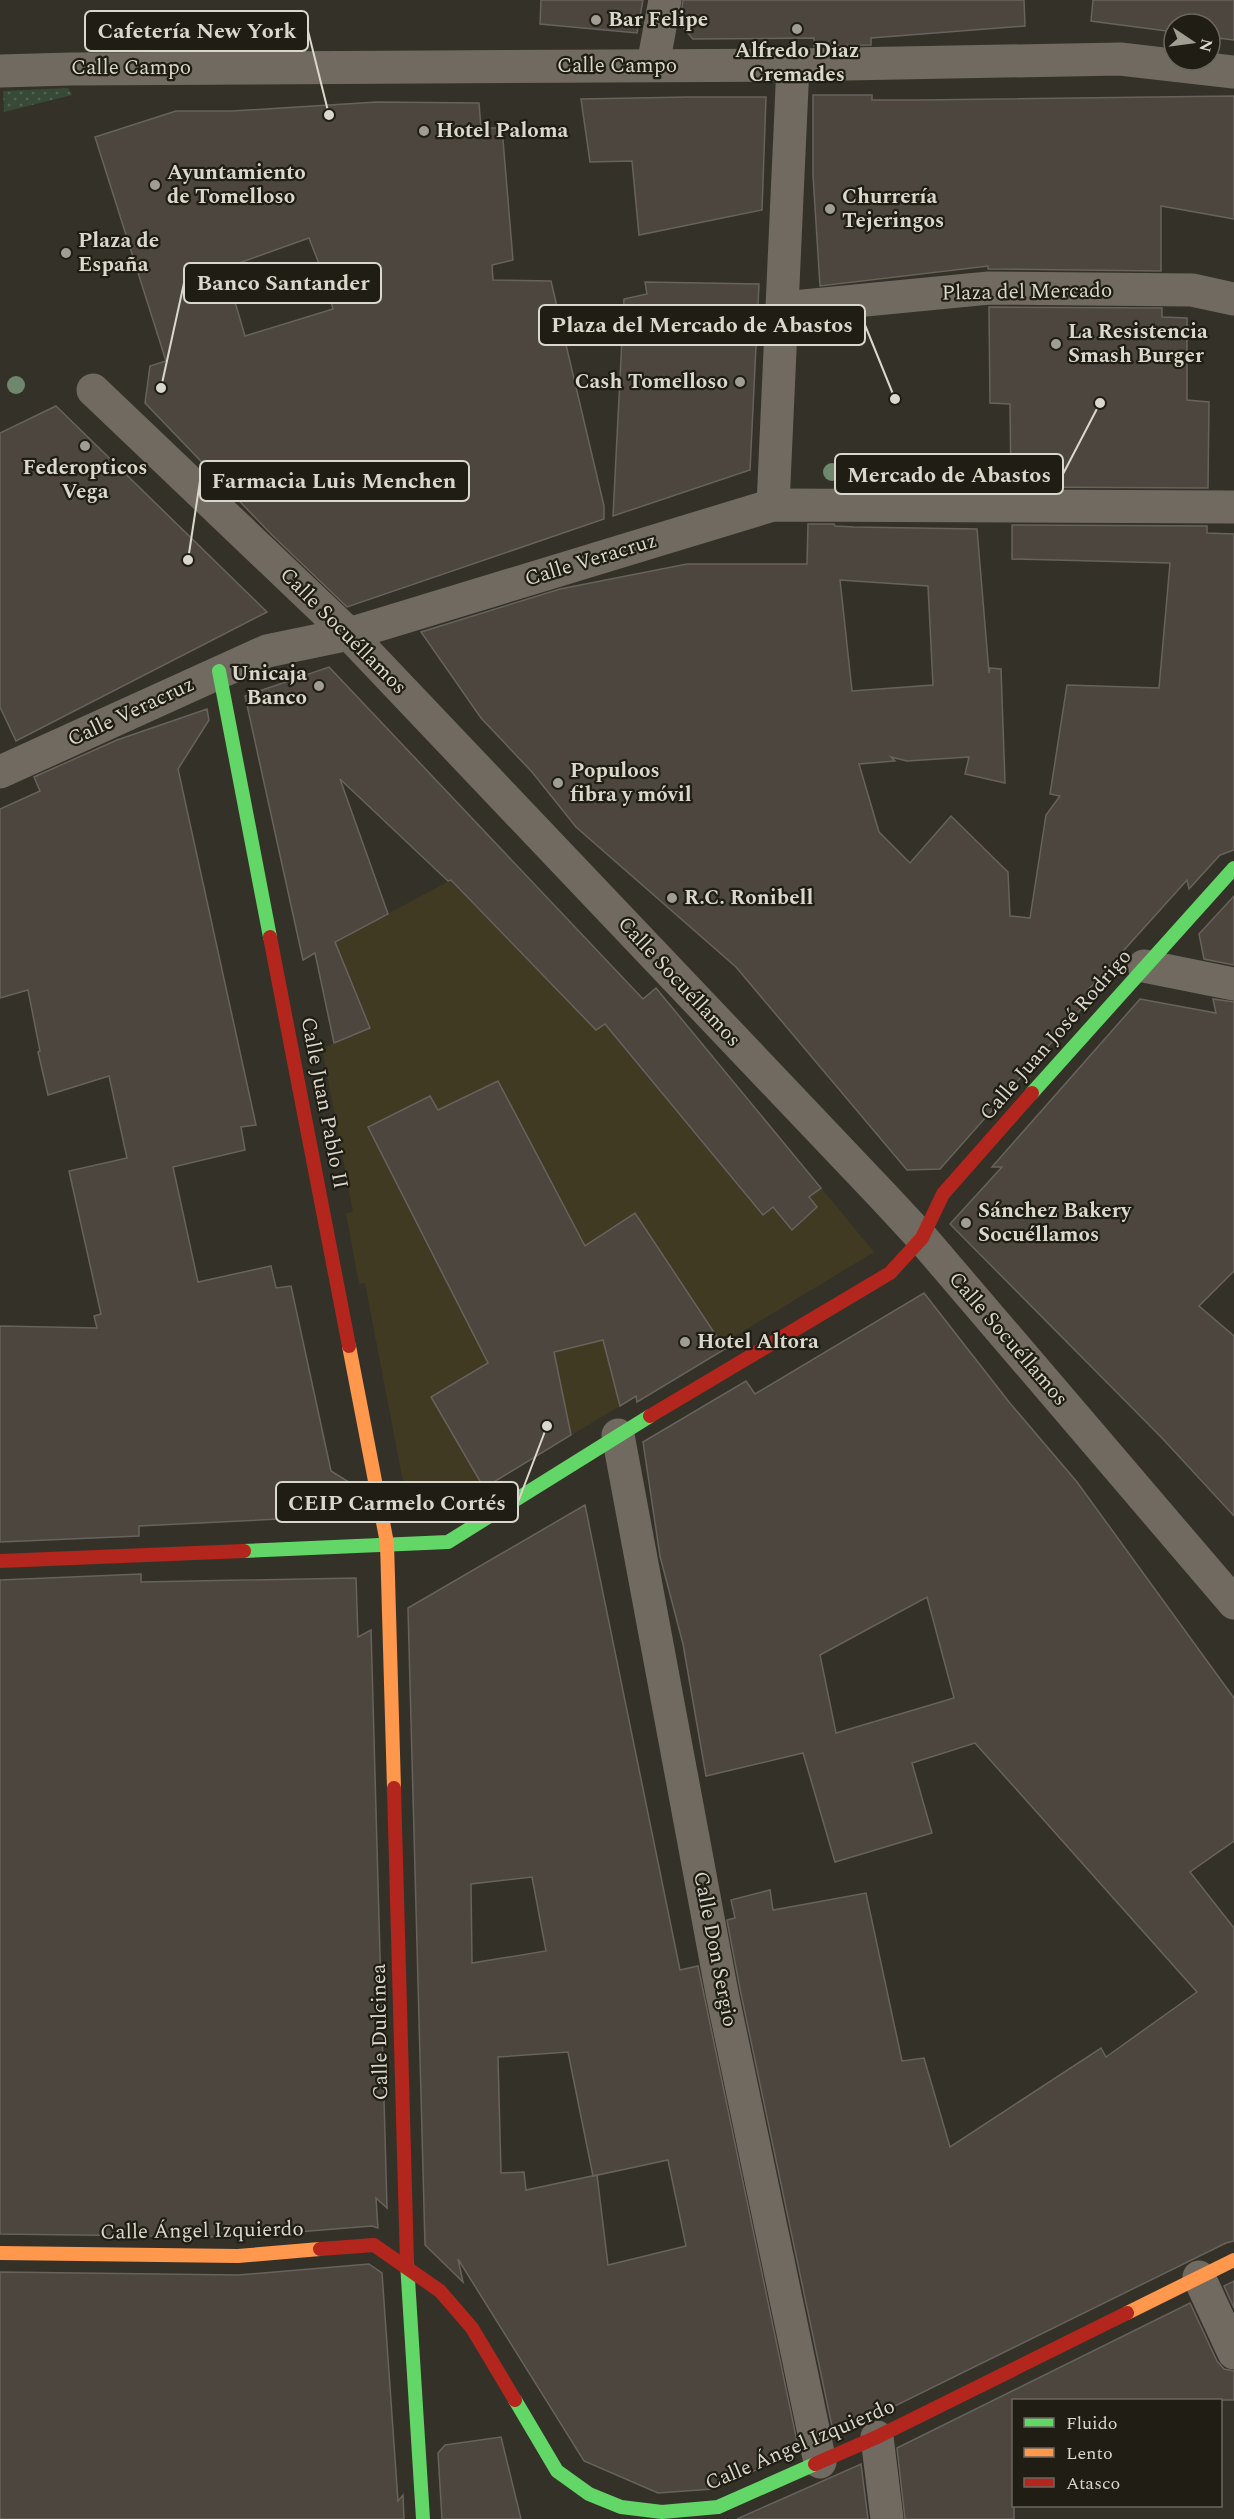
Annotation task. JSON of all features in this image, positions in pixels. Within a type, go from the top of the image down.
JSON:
[{"type":"street","points":[[653,65],[665,0]]},
{"type":"street","name":"Calle Campo","points":[[0,71],[793,65],[1120,59],[1234,72]]},
{"type":"street","points":[[793,65],[773,504],[1234,507]]},
{"type":"street","name":"Plaza del Mercado","points":[[783,308],[989,288],[1192,290],[1234,299]]},
{"type":"street","name":"Calle Socuéllamos","points":[[93,390],[350,634],[922,1238],[1234,1603]]},
{"type":"street","name":"Calle Veracruz","points":[[0,772],[267,651],[350,634],[773,504]]},
{"type":"street","name":"Calle Juan Pablo II","points":[[219,671],[387,1543]]},
{"type":"street","name":"Calle Juan José Rodrigo","points":[[0,1561],[448,1542],[618,1435],[890,1273],[922,1238],[944,1194],[1144,966],[1234,868]]},
{"type":"street","points":[[1144,966],[1234,984]]},
{"type":"street","name":"Calle Don Sergio","points":[[618,1435],[722,1993],[820,2462]]},
{"type":"street","name":"Calle Dulcinea","points":[[387,1543],[407,2269],[423,2519]]},
{"type":"street","name":"Calle Ángel Izquierdo","points":[[0,2253],[238,2256],[374,2246],[440,2290],[472,2328],[557,2471],[589,2494],[621,2507],[662,2512],[718,2507],[878,2437],[1234,2260]]},
{"type":"street","points":[[1199,2277],[1234,2353]]},
{"type":"street","points":[[878,2437],[887,2519]]},
{"type":"shaded area","points":[[500,848],[642,998],[656,988],[874,1252],[722,1344],[635,1213],[584,1246],[671,1375],[446,1511],[409,1513],[365,1283],[359,1284],[346,1213],[353,1212],[322,1048],[370,1028],[335,942],[451,880]]},
{"type":"green space","points":[[68,88],[72,95],[4,112],[3,91]]},
{"type":"building","points":[[541,0],[643,0],[637,33],[540,24]]},
{"type":"building","points":[[683,0],[1024,0],[1025,26],[871,38],[871,45],[814,46],[814,38],[693,39],[680,24]]},
{"type":"building","points":[[1093,0],[1234,0],[1234,40],[1222,38],[1222,12],[1162,12],[1162,30],[1091,21]]},
{"type":"building","points":[[813,95],[872,95],[872,100],[1234,96],[1234,219],[1161,206],[1161,271],[988,269],[988,266],[820,286],[813,175]]},
{"type":"building","points":[[766,97],[762,210],[639,235],[632,161],[590,162],[581,99]]},
{"type":"building","points":[[377,102],[479,103],[481,128],[502,128],[513,260],[492,265],[493,280],[551,281],[604,506],[604,519],[347,607],[272,535],[145,403],[150,366],[166,361],[95,137],[176,111],[232,111]],"holes":[[[309,238],[333,309],[245,336],[225,268]]]},
{"type":"building","points":[[645,282],[759,284],[750,470],[613,516],[624,299],[647,294]]},
{"type":"building","points":[[989,307],[1162,308],[1162,317],[1187,318],[1187,400],[1209,402],[1208,488],[1011,487],[1010,404],[990,403]]},
{"type":"building","points":[[56,406],[267,612],[16,741],[0,707],[0,433]]},
{"type":"building","points":[[808,524],[977,529],[989,673],[990,668],[1001,669],[1005,783],[965,774],[969,757],[907,761],[891,757],[895,761],[859,764],[879,832],[910,863],[951,816],[1008,872],[1010,916],[1030,918],[1046,815],[1060,796],[1050,794],[1067,685],[1159,688],[1170,563],[1012,559],[1012,525],[1207,526],[1207,533],[1234,534],[1234,850],[1220,855],[1189,889],[1187,880],[1089,989],[1098,990],[940,1169],[907,1170],[736,967],[576,827],[532,772],[481,718],[421,632],[560,589],[687,564],[807,564]],"holes":[[[840,580],[928,586],[933,685],[852,691]]]},
{"type":"building","points":[[329,667],[643,999],[656,988],[821,1188],[809,1197],[817,1207],[792,1230],[773,1207],[763,1215],[605,1024],[596,1030],[451,880],[448,881],[340,779],[388,914],[335,942],[370,1028],[334,1043],[315,953],[303,960],[245,696]]},
{"type":"building","points":[[207,709],[209,720],[178,769],[256,1125],[241,1127],[245,1150],[173,1167],[198,1282],[271,1266],[276,1288],[291,1286],[331,1471],[352,1484],[359,1515],[139,1526],[139,1536],[0,1542],[0,1326],[97,1328],[94,1316],[101,1314],[69,1171],[127,1158],[109,1076],[48,1095],[28,990],[0,998],[0,809],[40,791],[34,777],[117,740]]},
{"type":"building","points":[[1234,896],[1234,965],[1204,959],[1199,934]]},
{"type":"building","points":[[1140,999],[1216,1013],[1213,999],[1234,1002],[1234,1271],[1199,1306],[1234,1336],[1234,1516],[1162,1438],[950,1224],[1002,1167],[992,1167]]},
{"type":"building","points":[[498,1081],[585,1246],[635,1213],[725,1349],[637,1402],[636,1396],[620,1406],[603,1340],[554,1352],[571,1435],[484,1488],[431,1397],[488,1363],[368,1127],[430,1096],[438,1110]]},
{"type":"building","points":[[924,1293],[1009,1402],[1077,1482],[1234,1698],[1234,1841],[1190,1872],[1234,1928],[1234,2241],[834,2436],[740,1989],[727,1920],[735,1918],[731,1900],[770,1890],[773,1910],[866,1893],[902,2061],[924,2058],[950,2147],[1101,2048],[1106,2057],[1197,1992],[975,1743],[912,1763],[932,1833],[835,1862],[803,1753],[706,1776],[683,1644],[660,1556],[643,1442],[746,1381],[755,1394]],"holes":[[[927,1597],[954,1698],[836,1733],[820,1655]]]},
{"type":"building","points":[[585,1505],[680,1970],[698,1966],[799,2451],[713,2489],[658,2493],[584,2461],[458,2259],[463,2282],[425,2245],[408,1608]],"holes":[[[532,1877],[546,1951],[472,1963],[471,1884]],[[568,2052],[593,2176],[526,2190],[524,2172],[501,2173],[498,2057]],[[668,2160],[686,2246],[608,2265],[597,2175]]]},
{"type":"building","points":[[141,1574],[141,1582],[356,1578],[358,1637],[371,1630],[387,2208],[376,2198],[378,2228],[372,2226],[237,2237],[0,2234],[0,1580]]},
{"type":"building","points":[[369,2264],[382,2273],[398,2501],[403,2495],[404,2519],[0,2519],[0,2272],[238,2275]]},
{"type":"building","points":[[1234,2281],[1234,2308],[1224,2286]]},
{"type":"building","points":[[1190,2303],[1217,2361],[1224,2369],[1234,2371],[1234,2400],[1012,2399],[1014,2519],[905,2519],[897,2448]]},
{"type":"building","points":[[501,2437],[521,2519],[442,2519],[438,2453],[445,2445]]},
{"type":"building","points":[[861,2464],[868,2519],[737,2519]]},
{"type":"traffic: fast","points":[[219,671],[270,937]]},
{"type":"traffic: fast","points":[[1032,1093],[1234,868]]},
{"type":"traffic: fast","points":[[244,1551],[448,1542],[650,1416]]},
{"type":"traffic: fast","points":[[407,2263],[423,2519]]},
{"type":"traffic: fast","points":[[515,2400],[557,2471],[589,2494],[621,2507],[662,2512],[718,2507],[815,2464]]},
{"type":"traffic: slow","points":[[349,1346],[387,1543],[394,1788]]},
{"type":"traffic: slow","points":[[0,2253],[238,2256],[320,2249]]},
{"type":"traffic: slow","points":[[1127,2313],[1234,2260]]},
{"type":"traffic: jam","points":[[270,937],[349,1346]]},
{"type":"traffic: jam","points":[[650,1416],[890,1273],[922,1238],[943,1194],[1032,1093]]},
{"type":"traffic: jam","points":[[0,1561],[244,1551]]},
{"type":"traffic: jam","points":[[394,1788],[407,2263]]},
{"type":"traffic: jam","points":[[320,2249],[374,2245],[440,2291],[472,2328],[515,2400]]},
{"type":"traffic: jam","points":[[815,2464],[877,2437],[1127,2313]]},
{"type":"place","name":"Bar Felipe","points":[[596,20]]},
{"type":"place","name":"Alfredo Diaz Cremades","points":[[797,29]]},
{"type":"place","name":"Cafetería New York","points":[[329,115]]},
{"type":"place","name":"Hotel Paloma","points":[[424,131]]},
{"type":"place","name":"Ayuntamiento de Tomelloso","points":[[155,185]]},
{"type":"place","name":"Churrería Tejeringos","points":[[830,209]]},
{"type":"place","name":"Plaza de España","points":[[66,253]]},
{"type":"place","name":"La Resistencia Smash Burger","points":[[1056,344]]},
{"type":"place","name":"Cash Tomelloso","points":[[740,382]]},
{"type":"place","name":"Banco Santander","points":[[161,388]]},
{"type":"place","name":"Plaza del Mercado de Abastos","points":[[895,399]]},
{"type":"place","name":"Mercado de Abastos","points":[[1100,403]]},
{"type":"place","name":"Federopticos Vega","points":[[85,446]]},
{"type":"place","name":"Farmacia Luis Menchen","points":[[188,560]]},
{"type":"place","name":"Unicaja Banco","points":[[319,686]]},
{"type":"place","name":"Populoos fibra y móvil","points":[[558,783]]},
{"type":"place","name":"R.C. Ronibell","points":[[672,898]]},
{"type":"place","name":"Sánchez Bakery Socuéllamos","points":[[966,1223]]},
{"type":"place","name":"Hotel Altora","points":[[685,1342]]},
{"type":"place","name":"CEIP Carmelo Cortés","points":[[547,1426]]}]
